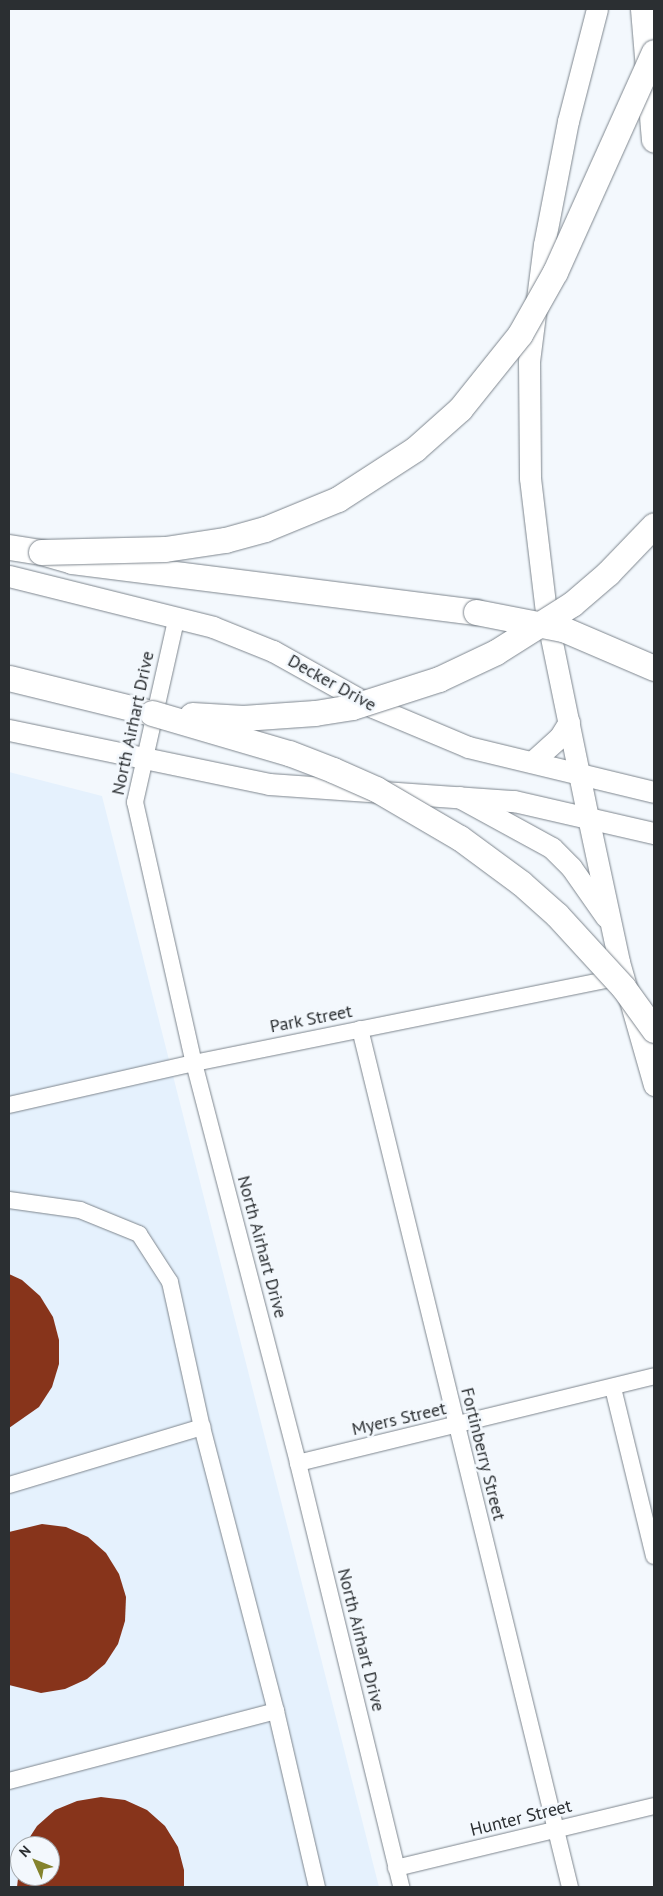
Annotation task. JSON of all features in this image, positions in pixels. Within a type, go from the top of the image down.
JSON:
[{"type":"highway","points":[[642,9],[654,140]]},
{"type":"highway","points":[[9,548],[41,552],[165,549],[249,533],[305,515],[338,499],[415,449],[460,409],[520,334],[555,272],[654,52]]},
{"type":"highway","points":[[152,713],[243,718],[315,713],[370,702],[439,679],[496,652],[572,604],[608,573],[654,525]]},
{"type":"highway","points":[[41,552],[72,561],[522,618],[601,642],[654,668]]},
{"type":"highway","points":[[9,678],[152,713],[289,753],[376,789],[460,838],[521,883],[557,915],[623,987],[654,1030]]},
{"type":"main road","points":[[597,9],[568,121],[544,244],[529,361],[530,478],[546,613],[610,923],[623,977],[654,1084]]},
{"type":"main road","name":"Decker Drive","points":[[9,576],[177,616],[273,651],[373,707],[468,747],[654,792]]},
{"type":"main road","points":[[532,762],[559,738],[569,722]]},
{"type":"main road","points":[[9,730],[269,784],[457,795],[514,801],[654,833]]},
{"type":"main road","points":[[457,795],[552,848],[571,867],[610,923]]},
{"type":"street","name":"North Airhart Drive","points":[[177,616],[135,802],[194,1063],[298,1463],[401,1887]]},
{"type":"street","name":"Park Street","points":[[9,1105],[194,1063],[623,977]]},
{"type":"street","name":"Fortinberry Street","points":[[360,1029],[455,1426],[570,1887]]},
{"type":"street","points":[[9,1200],[80,1210],[139,1234],[170,1282],[202,1427],[276,1711],[317,1887]]},
{"type":"street","name":"Myers Street","points":[[298,1463],[613,1388],[654,1376]]},
{"type":"street","points":[[613,1388],[654,1556]]},
{"type":"street","points":[[9,1485],[202,1427]]},
{"type":"street","points":[[9,1782],[276,1711]]},
{"type":"street","name":"Hunter Street","points":[[396,1868],[654,1806]]},
{"type":"shaded area","points":[[9,772],[102,796],[379,1887],[9,1887]]},
{"type":"building","points":[[9,1274],[22,1280],[40,1296],[53,1317],[59,1340],[59,1364],[52,1387],[39,1407],[9,1428]]},
{"type":"building","points":[[42,1524],[66,1527],[88,1537],[106,1553],[119,1574],[126,1597],[125,1621],[118,1644],[105,1664],[87,1679],[65,1689],[41,1693],[9,1685],[9,1532]]},
{"type":"building","points":[[101,1797],[125,1800],[147,1810],[165,1826],[178,1847],[184,1870],[184,1887],[17,1887],[60,1886],[60,1836],[30,1836],[37,1826],[55,1810],[77,1801]]}]
